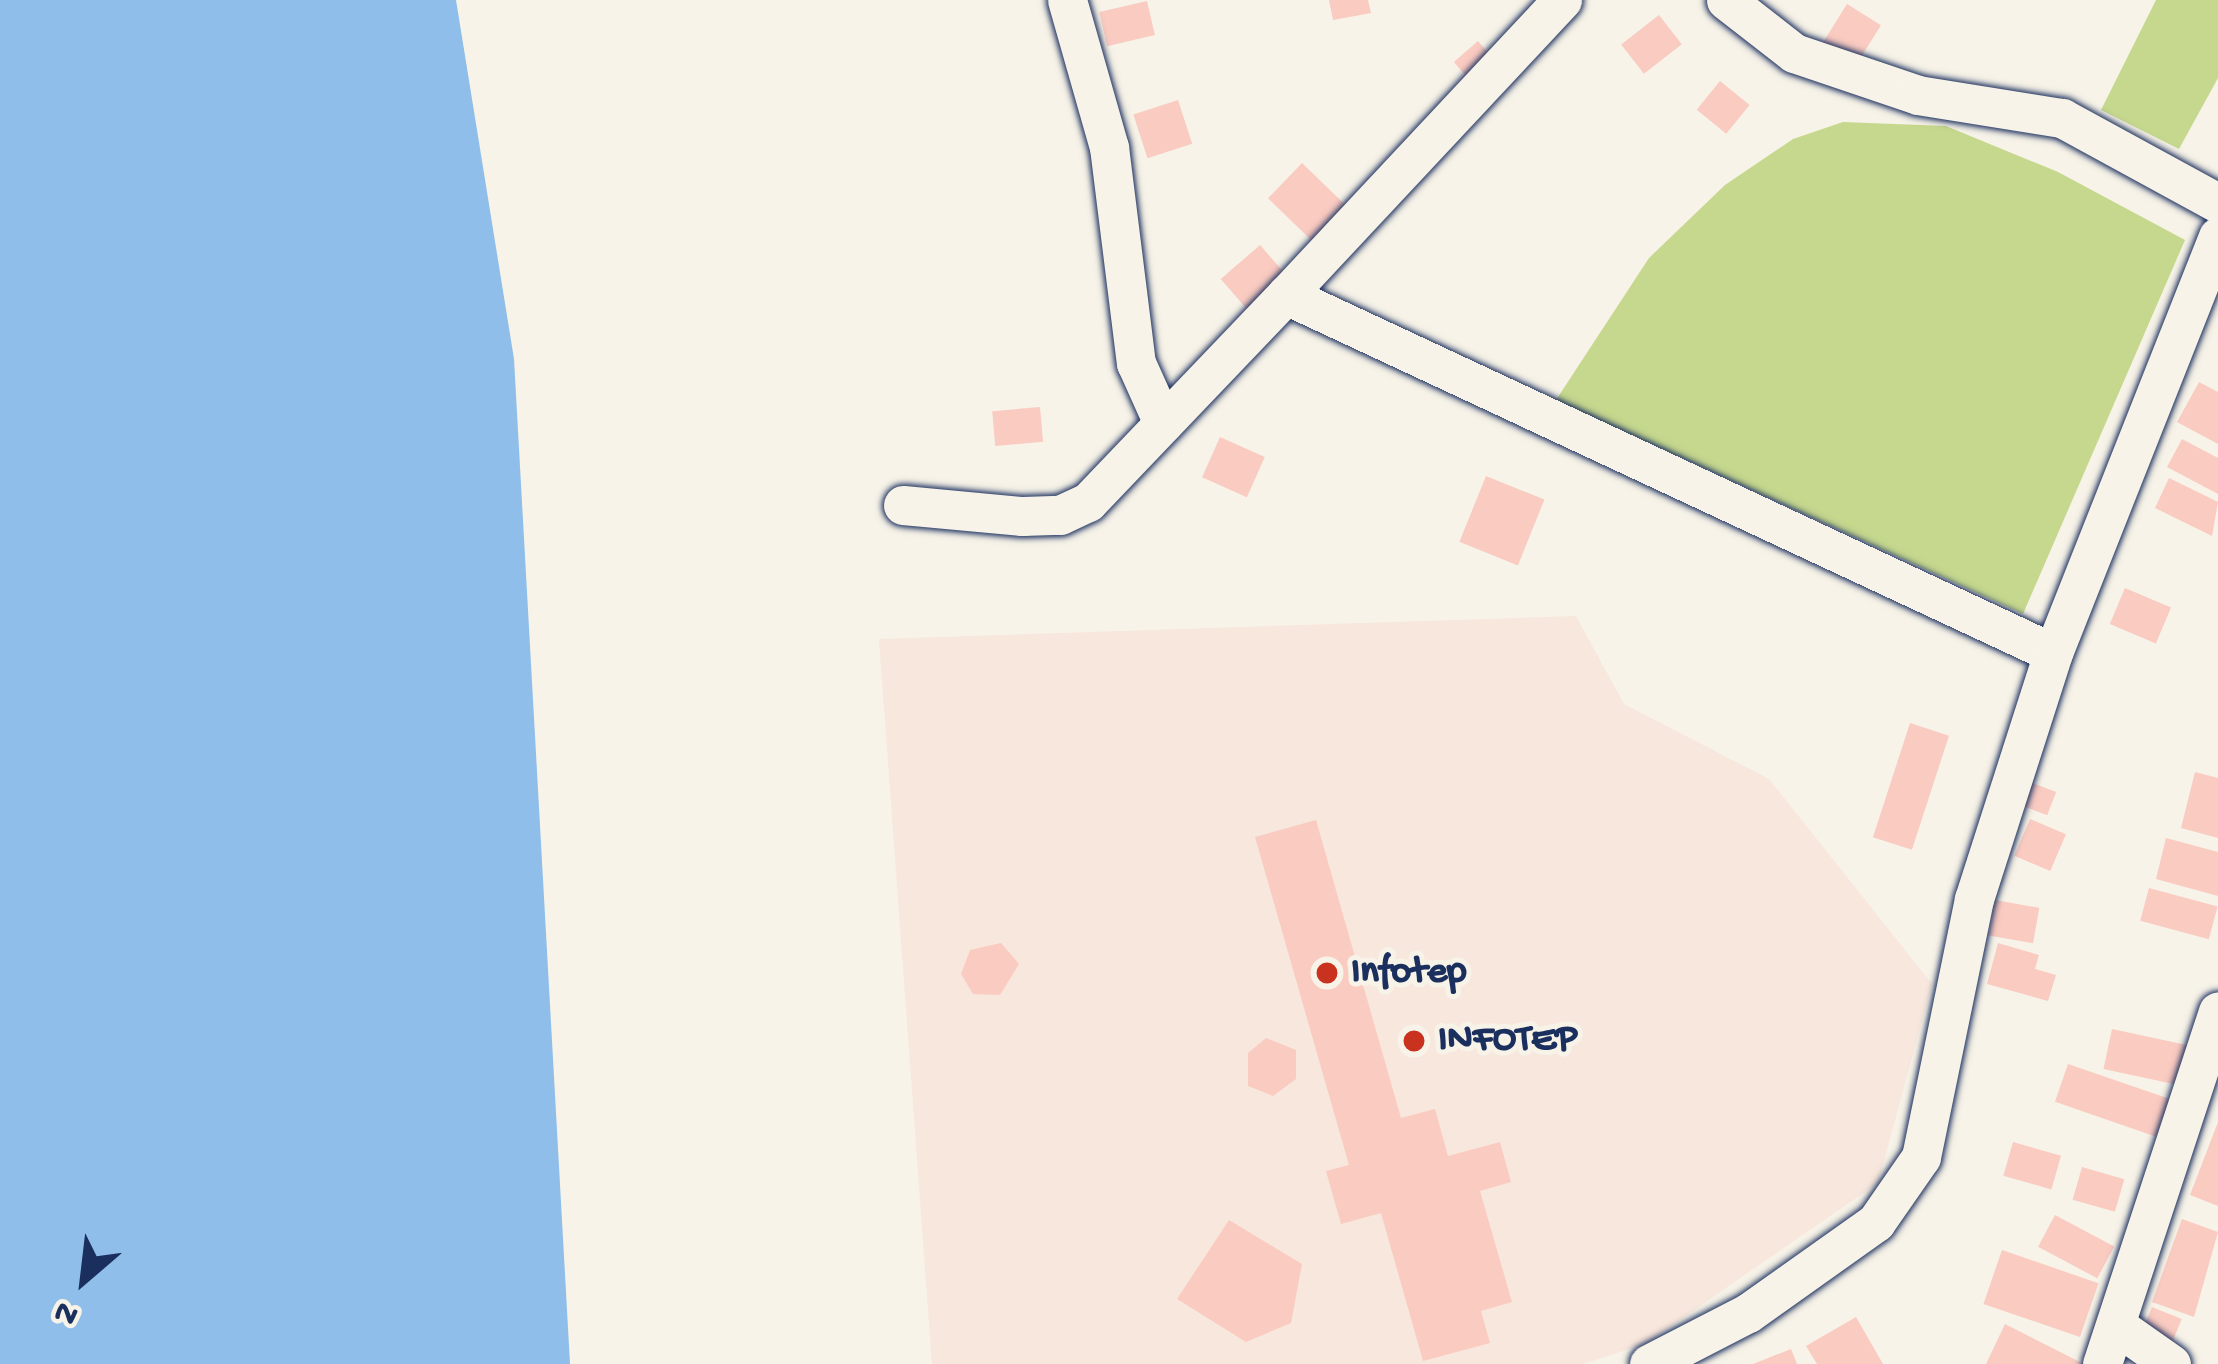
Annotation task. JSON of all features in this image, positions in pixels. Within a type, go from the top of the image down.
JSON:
[{"type":"street","points":[[1067,0],[1109,147],[1136,363],[1163,423]]},
{"type":"street","points":[[903,506],[1060,514],[1088,502],[1562,0]]},
{"type":"street","points":[[1726,0],[1794,53],[1918,95],[2062,118],[2218,203]]},
{"type":"street","points":[[1648,1364],[1748,1313],[1876,1222],[1921,1157],[1974,899],[2053,653],[2218,237]]},
{"type":"street","points":[[1286,295],[2053,653]]},
{"type":"street","points":[[2102,1364],[2218,1012]]},
{"type":"street","points":[[2116,1326],[2171,1364]]},
{"type":"shaded area","name":"INFOTEP","points":[[1576,616],[1624,704],[1769,779],[1932,984],[1878,1183],[1645,1344],[1583,1364],[932,1364],[879,639]]},
{"type":"green space","points":[[2156,0],[2218,0],[2218,78],[2179,149],[2101,110]]},
{"type":"green space","points":[[1843,122],[1946,126],[2058,172],[2185,240],[2023,614],[1556,400],[1649,258],[1725,185],[1793,139]]},
{"type":"water","points":[[0,0],[456,0],[514,359],[570,1364],[0,1364]]},
{"type":"building","points":[[1329,0],[1368,0],[1371,13],[1333,20]]},
{"type":"building","points":[[1147,1],[1155,35],[1107,46],[1099,12]]},
{"type":"building","points":[[1847,4],[1881,25],[1857,64],[1823,43]]},
{"type":"building","points":[[1659,15],[1682,44],[1644,74],[1621,45]]},
{"type":"building","points":[[1478,41],[1496,62],[1472,83],[1454,62]]},
{"type":"building","points":[[1720,81],[1750,105],[1726,134],[1697,110]]},
{"type":"building","points":[[1178,100],[1192,144],[1148,158],[1133,115]]},
{"type":"building","points":[[1302,163],[1345,205],[1311,240],[1268,198]]},
{"type":"building","points":[[1260,245],[1290,280],[1251,314],[1221,279]]},
{"type":"building","points":[[2199,382],[2218,392],[2218,444],[2177,422]]},
{"type":"building","points":[[1040,407],[1043,442],[995,446],[992,411]]},
{"type":"building","points":[[1220,437],[1265,457],[1247,497],[1202,477]]},
{"type":"building","points":[[2182,439],[2218,458],[2218,494],[2167,467]]},
{"type":"building","points":[[1486,476],[1544,500],[1518,565],[1459,542]]},
{"type":"building","points":[[2169,478],[2218,502],[2212,536],[2155,508]]},
{"type":"building","points":[[2125,588],[2171,608],[2156,643],[2110,624]]},
{"type":"building","points":[[1910,723],[1949,736],[1912,850],[1873,837]]},
{"type":"building","points":[[2195,772],[2218,778],[2218,838],[2181,828]]},
{"type":"building","points":[[2030,782],[2056,792],[2047,815],[2021,805]]},
{"type":"building","points":[[2030,819],[2066,834],[2050,871],[2014,856]]},
{"type":"building","name":"Infotep","points":[[1316,820],[1401,1118],[1435,1109],[1448,1156],[1500,1142],[1511,1182],[1480,1191],[1512,1302],[1481,1311],[1490,1343],[1423,1361],[1381,1213],[1341,1224],[1326,1171],[1349,1165],[1255,837]]},
{"type":"building","points":[[2166,838],[2218,852],[2218,896],[2156,879]]},
{"type":"building","points":[[2149,888],[2218,906],[2209,939],[2140,921]]},
{"type":"building","points":[[1995,900],[2039,908],[2033,943],[1989,935]]},
{"type":"building","points":[[1001,943],[1019,964],[1000,995],[973,994],[961,974],[970,950]]},
{"type":"building","points":[[1998,943],[2039,955],[2035,969],[2056,975],[2048,1001],[1987,984]]},
{"type":"building","points":[[2112,1029],[2190,1046],[2182,1086],[2103,1069]]},
{"type":"building","points":[[1266,1038],[1296,1050],[1296,1079],[1273,1096],[1248,1086],[1248,1053]]},
{"type":"building","points":[[2068,1064],[2169,1099],[2156,1137],[2055,1102]]},
{"type":"building","points":[[2218,1122],[2218,1206],[2190,1195]]},
{"type":"building","points":[[2013,1142],[2061,1156],[2051,1189],[2003,1176]]},
{"type":"building","points":[[2082,1167],[2124,1179],[2115,1212],[2073,1200]]},
{"type":"building","points":[[2055,1215],[2114,1246],[2097,1278],[2038,1247]]},
{"type":"building","points":[[2182,1219],[2218,1232],[2194,1317],[2152,1302]]},
{"type":"building","points":[[1229,1220],[1302,1264],[1291,1323],[1246,1342],[1177,1299]]},
{"type":"building","points":[[2002,1250],[2098,1283],[2080,1337],[1983,1304]]},
{"type":"building","points":[[2152,1307],[2182,1319],[2170,1347],[2141,1335]]},
{"type":"building","points":[[1856,1317],[1883,1364],[1817,1364],[1806,1346]]},
{"type":"building","points":[[2005,1324],[2084,1364],[1986,1364]]},
{"type":"building","points":[[1791,1349],[1797,1364],[1753,1364]]},
{"type":"place","name":"Infotep","points":[[1327,973]]},
{"type":"place","name":"INFOTEP","points":[[1414,1041]]}]
